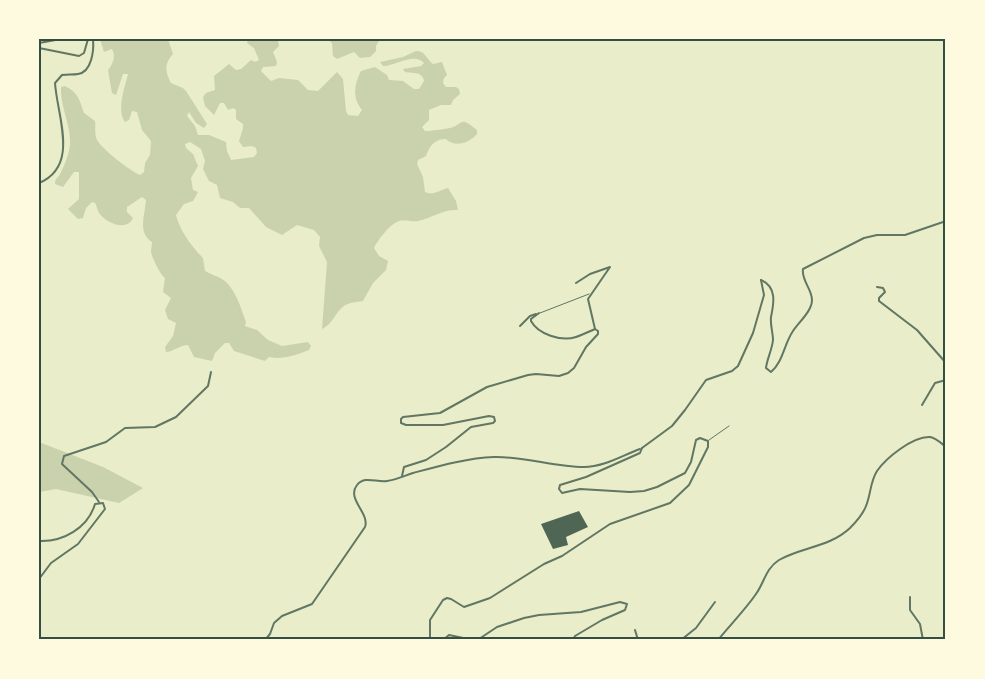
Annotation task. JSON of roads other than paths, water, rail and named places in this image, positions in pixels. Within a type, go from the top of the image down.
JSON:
[{"type":"street","points":[[39,43],[61,39]]},
{"type":"street","points":[[39,48],[79,56],[84,53],[88,39]]},
{"type":"street","points":[[39,183],[49,179],[57,169],[63,148],[63,132],[55,83],[62,75],[80,75],[87,70],[93,51],[93,39]]},
{"type":"street","points":[[265,640],[274,623],[282,616],[312,604],[365,527],[367,522],[365,515],[355,499],[354,490],[357,484],[366,480],[386,482],[442,465],[492,457],[585,467],[602,464],[642,448],[672,426],[706,380],[732,371],[738,366],[764,296],[760,282],[763,280],[774,295],[775,301],[771,319],[773,339],[766,368],[769,372],[773,371],[791,333],[810,308],[811,294],[802,272],[806,267],[864,238],[877,235],[905,235],[946,221]]},
{"type":"street","points":[[402,476],[404,467],[426,460],[471,427],[495,421],[494,417],[489,416],[443,425],[406,425],[401,423],[403,417],[440,413],[487,387],[528,375],[559,376],[574,368],[586,347],[598,334],[588,304],[591,294],[610,267],[597,271],[576,283]]},
{"type":"street","points":[[877,287],[883,288],[885,292],[879,301],[917,330],[946,363]]},
{"type":"street","points":[[538,313],[531,321],[542,333],[564,339],[574,338],[595,329]]},
{"type":"street","points":[[520,326],[530,316],[538,313]]},
{"type":"street","points":[[39,579],[51,563],[78,544],[105,509],[105,505],[99,502],[87,487],[62,464],[64,456],[106,442],[125,428],[154,427],[176,417],[208,386],[211,372]]},
{"type":"street","points":[[922,405],[935,383],[946,380]]},
{"type":"street","points":[[430,640],[430,620],[443,600],[451,599],[464,607],[475,604],[562,556],[610,524],[670,503],[689,485],[708,447],[708,441],[700,438],[696,440],[691,462],[685,473],[651,489],[630,492],[579,489],[562,493],[559,489],[560,485],[565,482],[586,477],[640,453],[642,448]]},
{"type":"street","points":[[718,640],[756,594],[773,565],[790,556],[820,546],[854,524],[866,506],[877,472],[895,453],[925,438],[934,438],[946,447]]},
{"type":"street","points":[[39,541],[71,535],[93,513],[95,504],[99,502]]},
{"type":"street","points":[[910,597],[910,610],[920,624],[923,640]]},
{"type":"street","points":[[443,640],[449,635],[479,639],[503,625],[539,615],[569,614],[620,602],[627,604],[625,610],[582,631],[573,640]]},
{"type":"street","points":[[681,640],[696,628],[715,602]]},
{"type":"street","points":[[635,630],[638,640]]},
{"type":"lane","points":[[538,313],[591,294]]},
{"type":"lane","points":[[708,441],[729,426]]}]
